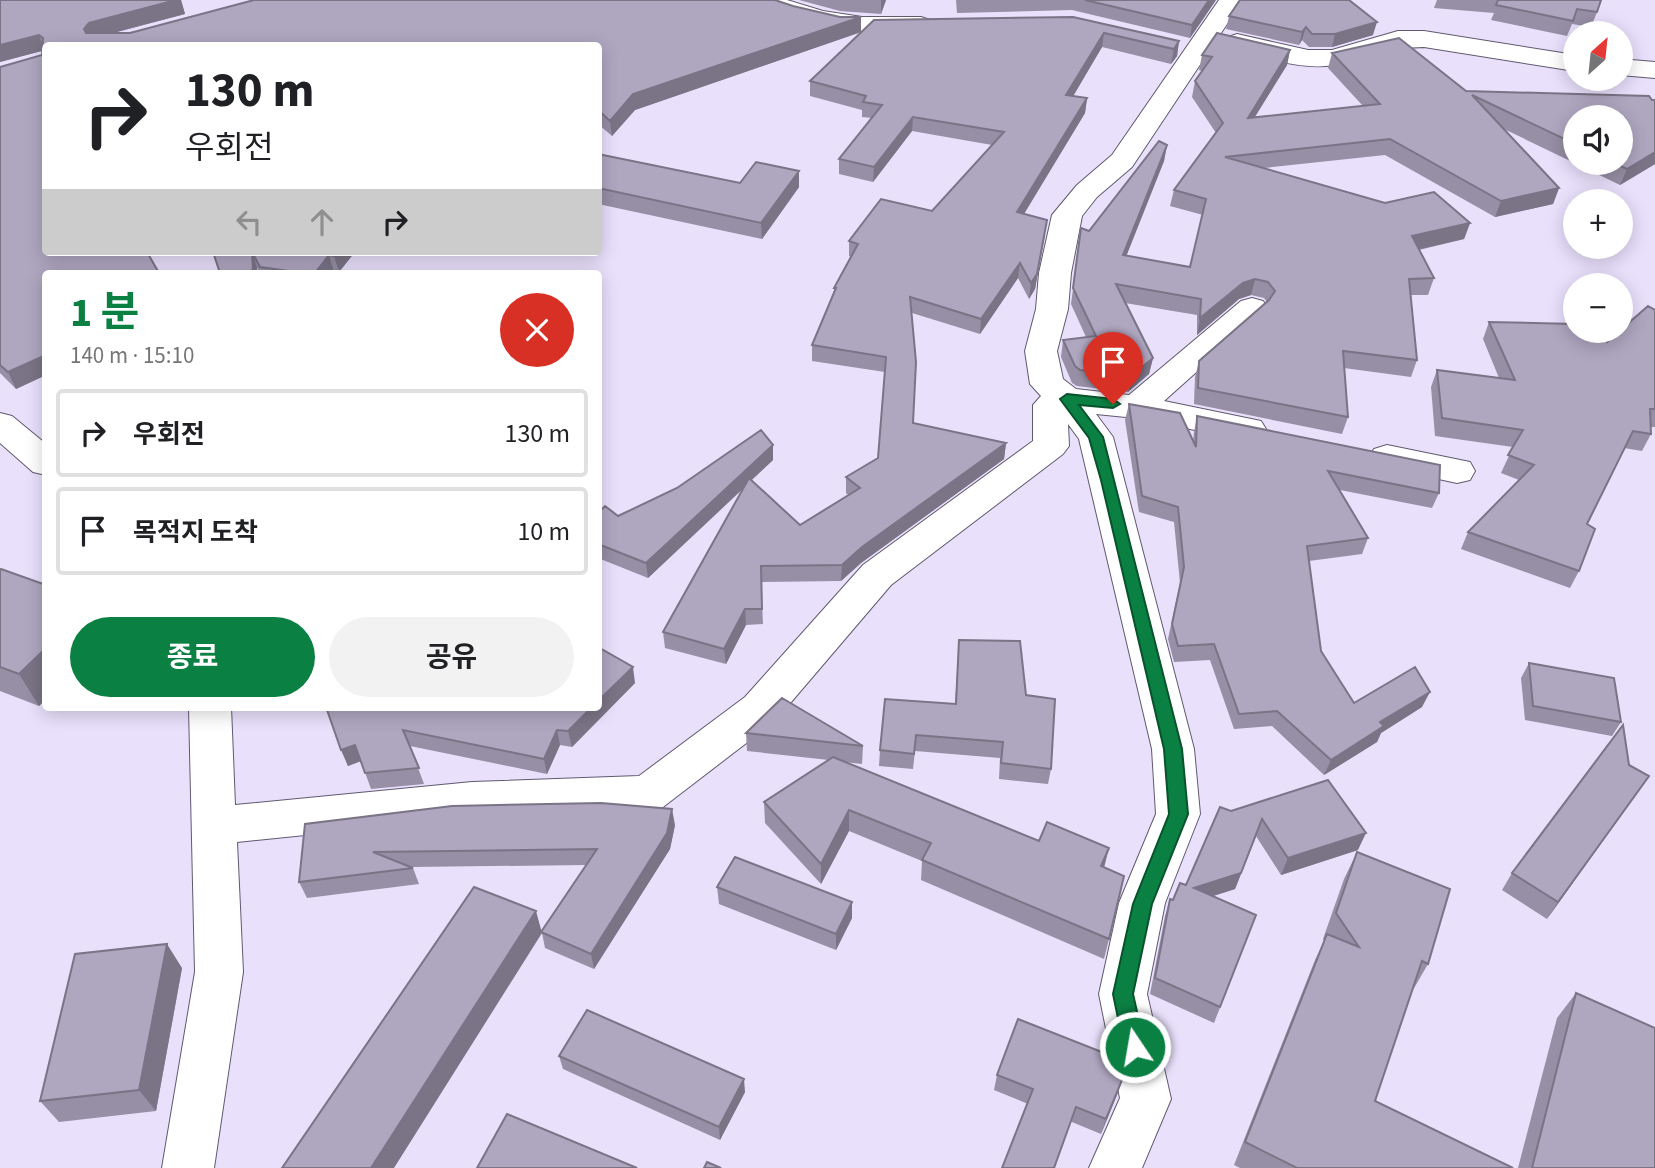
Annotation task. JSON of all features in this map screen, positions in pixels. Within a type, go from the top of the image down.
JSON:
[{"type":"street","points":[[766,0],[788,10],[835,22],[895,27],[938,20]]},
{"type":"street","points":[[1115,1168],[1146,1100],[1123,994],[1142,904],[1178,814],[1173,749],[1096,437],[1067,399],[1047,384],[1041,351],[1052,309],[1055,273],[1067,215],[1087,191],[1122,161],[1192,43],[1231,0]]},
{"type":"street","points":[[1192,43],[1308,58],[1333,58],[1398,39],[1424,39],[1563,61]]},
{"type":"street","points":[[1633,68],[1655,70]]},
{"type":"street","points":[[1136,407],[1252,308]]},
{"type":"street","points":[[215,826],[472,800],[648,794],[760,709],[877,575],[1051,446],[1050,405],[1067,399],[1136,407],[1283,436]]},
{"type":"street","points":[[0,424],[42,460]]},
{"type":"street","points":[[1350,449],[1457,471]]},
{"type":"street","points":[[188,1168],[219,972],[210,711]]},
{"type":"building","points":[[0,0],[176,0],[89,23],[84,29],[86,33],[130,33],[254,0],[775,0],[840,17],[861,17],[633,94],[610,121],[602,114],[602,42],[43,42],[43,38],[39,35],[0,45]]},
{"type":"building","points":[[1085,0],[1209,0],[1192,25]]},
{"type":"building","points":[[1240,0],[1349,0],[1377,22],[1335,34],[1312,34],[1306,27],[1302,32],[1229,16]]},
{"type":"building","points":[[1498,0],[1601,0],[1597,12],[1577,9],[1573,21],[1496,5]]},
{"type":"building","points":[[1073,17],[1179,41],[1174,49],[1104,33],[1066,95],[1087,98],[1017,212],[1047,220],[1037,274],[1031,283],[1020,263],[981,319],[910,297],[916,362],[913,423],[1006,443],[862,547],[842,565],[761,566],[762,609],[745,609],[724,649],[663,632],[749,478],[800,525],[860,488],[846,477],[878,458],[886,357],[812,345],[834,288],[858,244],[849,241],[881,199],[932,211],[1004,132],[913,117],[874,167],[839,159],[882,105],[863,102],[866,96],[810,81],[874,20]]},
{"type":"building","points":[[1217,33],[1290,50],[1248,118],[1380,104],[1332,53],[1399,38],[1466,91],[1649,96],[1655,100],[1655,152],[1633,165],[1633,105],[1563,105],[1563,138],[1472,95],[1559,188],[1501,201],[1390,139],[1225,157],[1385,203],[1434,192],[1470,223],[1412,236],[1434,278],[1409,279],[1417,360],[1343,351],[1348,417],[1198,388],[1199,361],[1269,300],[1275,291],[1268,282],[1255,279],[1243,283],[1200,318],[1201,299],[1116,284],[1153,358],[1131,376],[1124,375],[1124,372],[1113,374],[1080,370],[1075,366],[1063,340],[1096,336],[1073,288],[1081,228],[1089,231],[1159,141],[1167,145],[1123,255],[1190,267],[1206,199],[1174,190],[1223,123],[1195,81],[1212,57],[1202,55]]},
{"type":"building","points":[[42,55],[42,256],[149,256],[157,270],[42,270],[42,357],[8,372],[0,365],[0,67]]},
{"type":"building","points":[[602,155],[740,183],[756,162],[799,171],[761,223],[602,189]]},
{"type":"building","points":[[214,256],[252,256],[253,270],[219,270]]},
{"type":"building","points":[[254,256],[328,256],[317,270],[260,267]]},
{"type":"building","points":[[1648,306],[1655,310],[1655,409],[1650,409],[1651,434],[1633,431],[1587,524],[1595,529],[1579,571],[1468,532],[1534,465],[1508,455],[1523,430],[1442,418],[1437,370],[1515,380],[1489,322],[1563,324],[1563,343],[1633,343],[1633,319]]},
{"type":"building","points":[[1129,404],[1180,413],[1196,447],[1197,416],[1440,465],[1439,493],[1328,471],[1368,538],[1307,546],[1321,651],[1354,703],[1415,667],[1430,692],[1380,722],[1384,726],[1331,760],[1277,711],[1239,714],[1214,644],[1178,646],[1172,624],[1184,567],[1178,507],[1142,496]]},
{"type":"building","points":[[761,430],[773,445],[646,563],[602,546],[602,509],[605,506],[618,516],[677,488]]},
{"type":"building","points":[[0,570],[42,584],[42,652],[19,674],[0,667]]},
{"type":"building","points":[[959,640],[1020,641],[1026,695],[1055,699],[1051,769],[1001,763],[1003,742],[916,735],[914,754],[880,750],[885,699],[956,704]]},
{"type":"building","points":[[602,649],[633,667],[602,697]]},
{"type":"building","points":[[1529,663],[1614,678],[1621,722],[1533,706]]},
{"type":"building","points":[[782,698],[863,746],[746,733]]},
{"type":"building","points":[[327,711],[588,711],[568,731],[557,730],[544,759],[403,730],[419,768],[365,773],[355,745],[341,750]]},
{"type":"building","points":[[1623,725],[1629,765],[1649,776],[1558,902],[1512,873]]},
{"type":"building","points":[[833,757],[1039,841],[1047,822],[1109,848],[1101,866],[1124,876],[1109,939],[922,860],[931,843],[849,810],[821,864],[764,802]]},
{"type":"building","points":[[1328,780],[1366,833],[1288,858],[1262,819],[1241,873],[1194,888],[1256,915],[1220,1007],[1155,978],[1170,899],[1173,900],[1180,883],[1186,885],[1220,807],[1231,811]]},
{"type":"building","points":[[601,803],[672,809],[667,833],[591,954],[541,932],[597,849],[373,852],[413,868],[299,882],[305,824],[452,806]]},
{"type":"building","points":[[1357,852],[1450,889],[1428,964],[1422,961],[1375,1101],[1513,1168],[1297,1168],[1245,1142],[1327,934],[1359,947],[1336,913]]},
{"type":"building","points":[[735,857],[852,902],[836,934],[717,887]]},
{"type":"building","points":[[474,887],[536,911],[371,1168],[282,1168]]},
{"type":"building","points":[[167,944],[139,1090],[40,1101],[75,954]]},
{"type":"building","points":[[1576,993],[1655,1028],[1655,1168],[1532,1168]]},
{"type":"building","points":[[587,1010],[744,1079],[719,1127],[559,1056]]},
{"type":"building","points":[[1018,1019],[1117,1058],[1122,1080],[1106,1119],[1076,1107],[1054,1168],[1002,1168],[1033,1089],[997,1075]]},
{"type":"building","points":[[507,1114],[637,1168],[477,1168]]},
{"type":"building","points":[[707,1162],[721,1168],[704,1168]]},
{"type":"route","points":[[1113,404],[1067,399],[1096,437],[1108,480],[1173,749],[1178,814],[1142,904],[1123,994],[1135,1047]]}]
